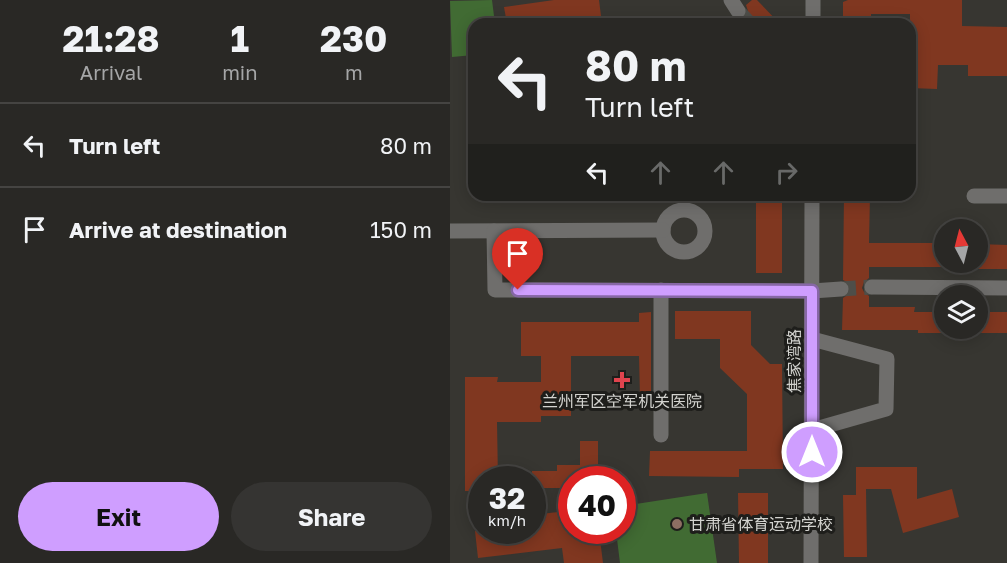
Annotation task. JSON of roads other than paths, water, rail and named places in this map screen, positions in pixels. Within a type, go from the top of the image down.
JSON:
[{"type":"street","points":[[813,0],[813,18]]},
{"type":"street","points":[[974,196],[1007,196]]},
{"type":"street","name":"焦家湾路","points":[[811,563],[812,201]]},
{"type":"street","points":[[450,231],[663,230]]},
{"type":"street","points":[[494,231],[495,290],[812,291],[841,289]]},
{"type":"street","points":[[872,287],[1007,288]]},
{"type":"street","points":[[661,290],[661,435]]},
{"type":"street","points":[[812,339],[887,359],[886,409],[812,430]]},
{"type":"tunnel","points":[[738,11],[744,18]]},
{"type":"tunnel","points":[[841,289],[872,287]]},
{"type":"place","name":"兰州军区空军机关医院","points":[[622,380]]},
{"type":"place","name":"甘肃省体育运动学校","points":[[677,524]]}]
